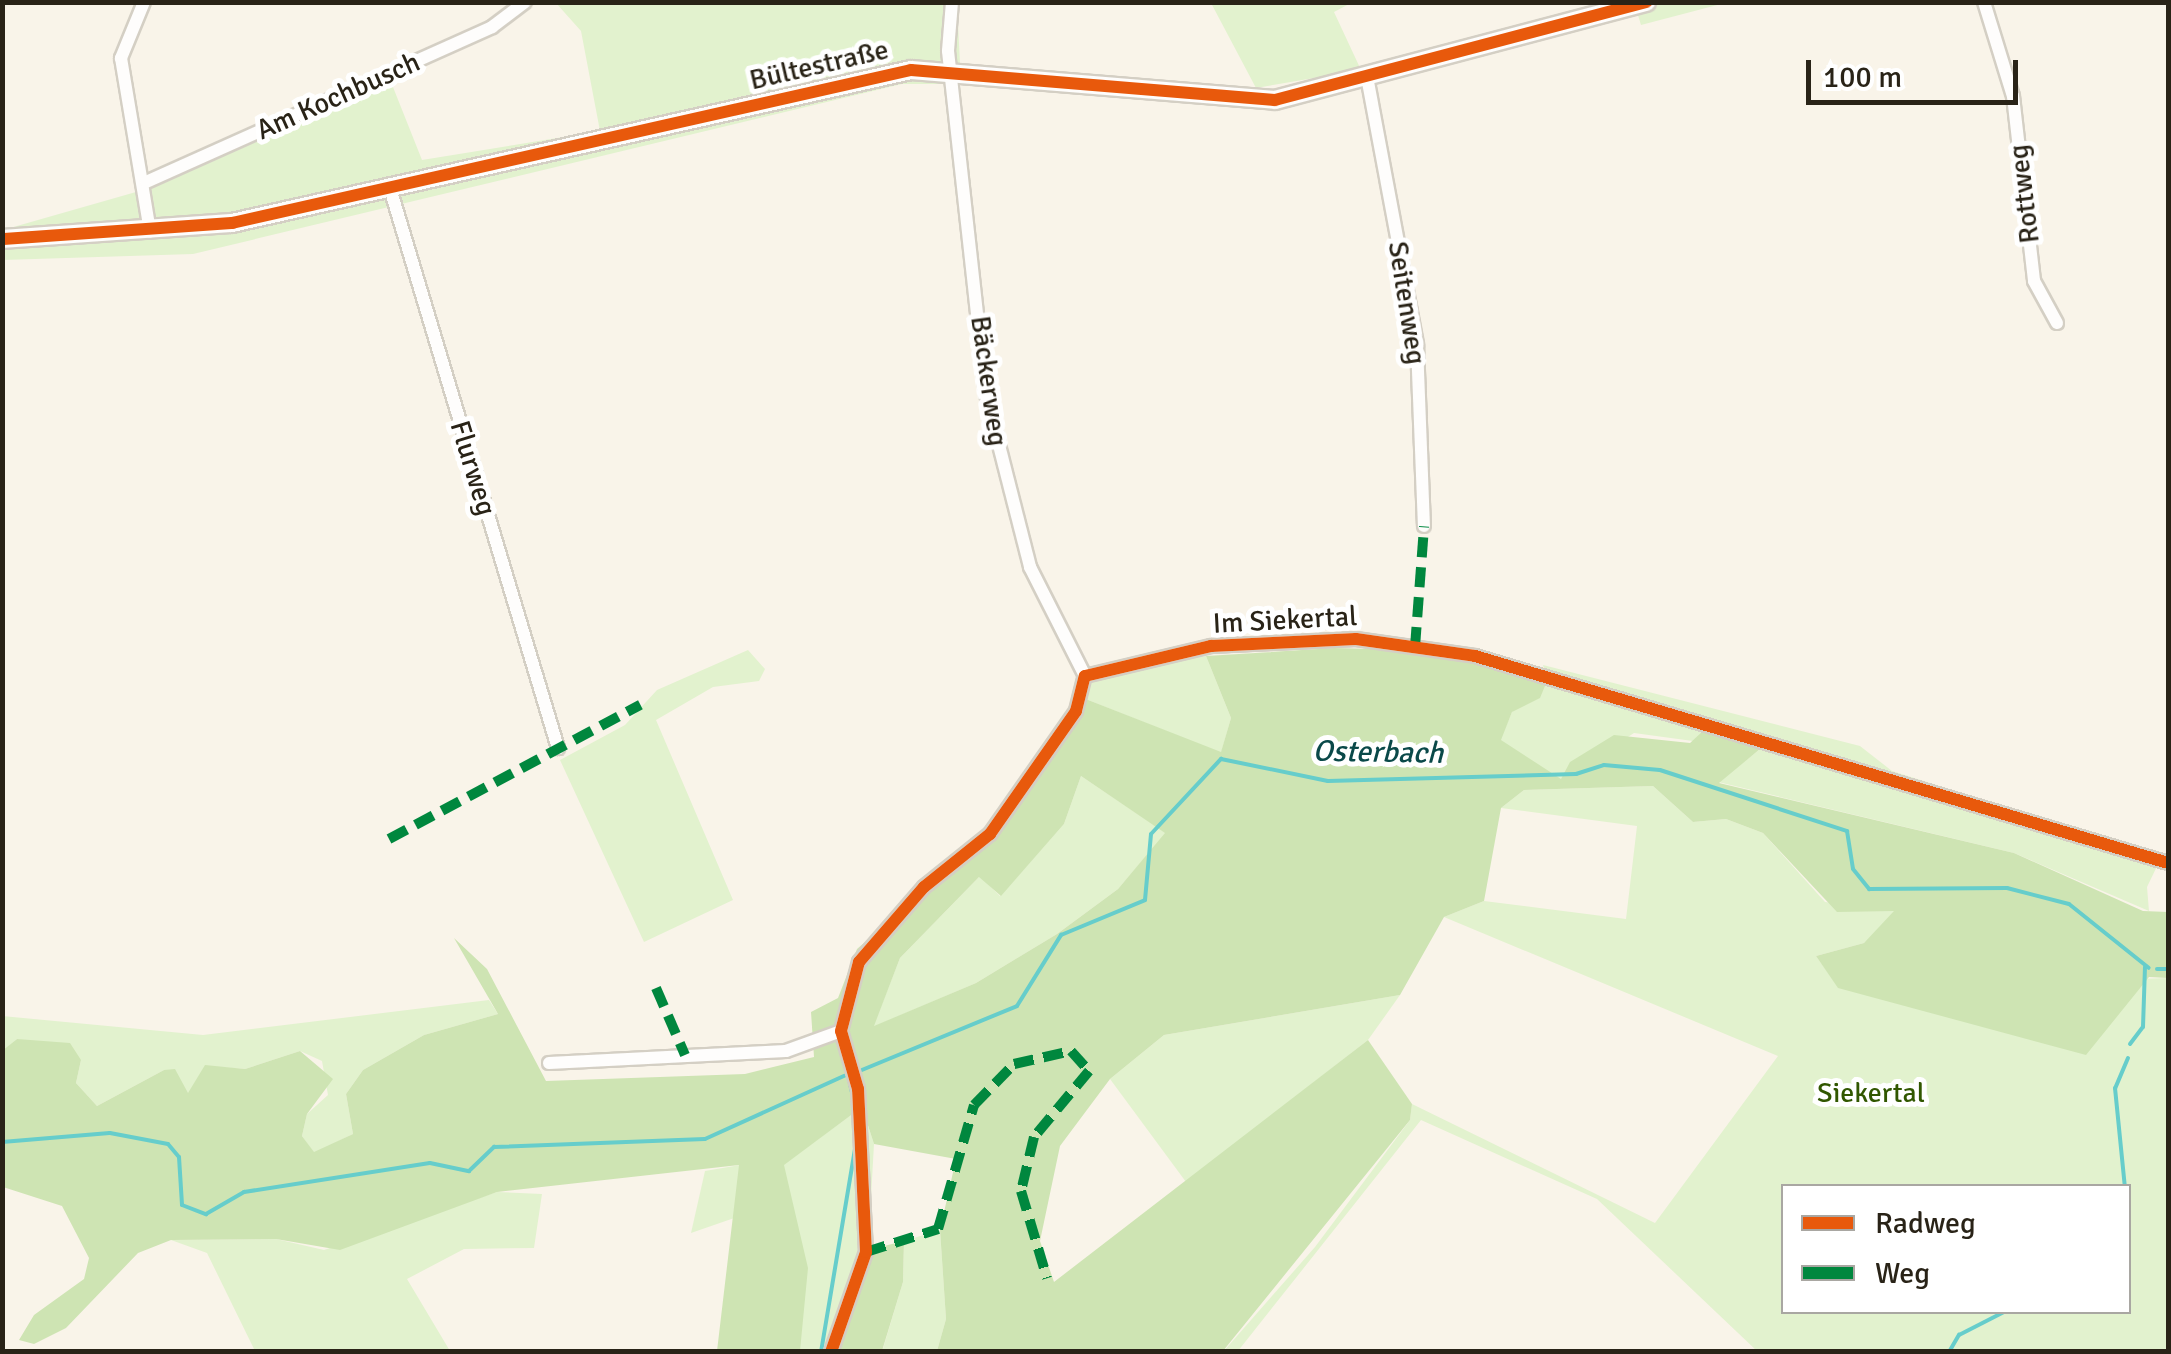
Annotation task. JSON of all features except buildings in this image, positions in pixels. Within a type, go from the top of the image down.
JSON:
[{"type":"street","points":[[144,2],[122,58],[146,182],[150,232]]},
{"type":"street","name":"Am Kochbusch","points":[[146,182],[492,28],[526,2]]},
{"type":"street","name":"Bäckerweg","points":[[952,2],[951,71],[986,394],[1030,567],[1085,676]]},
{"type":"street","name":"Bültestraße","points":[[2,239],[150,232],[390,188],[891,74],[951,71],[1202,100],[1274,100],[1368,82],[1646,2]]},
{"type":"street","name":"Rottweg","points":[[1984,2],[2013,96],[2034,281],[2058,323]]},
{"type":"street","name":"Seitenweg","points":[[1368,82],[1417,345],[1424,526]]},
{"type":"street","name":"Flurweg","points":[[390,188],[558,748]]},
{"type":"street","name":"Im Siekertal","points":[[1085,676],[1211,646],[1356,639],[1475,656],[2168,863]]},
{"type":"street","points":[[830,1352],[866,1252],[855,1078],[841,1031],[860,962],[924,887],[990,834],[1076,711],[1085,676]]},
{"type":"street","points":[[549,1063],[786,1051],[841,1031]]},
{"type":"green space","points":[[1634,2],[1725,3],[1641,25]]},
{"type":"green space","points":[[556,3],[957,3],[961,84],[902,84],[193,254],[3,260],[3,230],[143,190],[389,77],[422,160],[600,131],[581,31]]},
{"type":"green space","points":[[1211,3],[1351,3],[1334,12],[1361,70],[1256,88]]},
{"type":"green space","points":[[1334,648],[1416,650],[1547,681],[1540,698],[1512,712],[1501,740],[1561,779],[1570,762],[1614,735],[1690,743],[1703,731],[1760,749],[1719,783],[2014,853],[2143,911],[2168,912],[2168,978],[2149,977],[2086,1055],[1838,988],[1816,956],[1864,943],[1894,911],[1837,912],[1763,833],[1726,819],[1693,822],[1653,786],[1524,790],[1501,808],[1484,901],[1444,917],[1400,995],[1164,1035],[1110,1079],[1060,1146],[1040,1241],[1054,1282],[1368,1040],[1412,1104],[1410,1120],[1223,1351],[937,1351],[946,1319],[940,1230],[956,1159],[874,1144],[862,1107],[784,1165],[808,1268],[800,1351],[717,1351],[739,1165],[497,1192],[340,1250],[276,1239],[171,1240],[138,1253],[66,1328],[34,1344],[19,1340],[34,1315],[84,1279],[89,1258],[62,1206],[3,1187],[2,1051],[17,1039],[70,1043],[81,1060],[76,1083],[97,1106],[164,1070],[175,1069],[188,1093],[205,1065],[245,1069],[300,1051],[333,1079],[307,1114],[302,1136],[314,1152],[353,1134],[346,1094],[363,1070],[424,1035],[498,1014],[454,938],[487,969],[546,1081],[745,1074],[814,1057],[811,1012],[838,998],[857,949],[992,832],[1078,696],[1221,752],[1231,718],[1206,656]],"holes":[[[1081,776],[1165,833],[1118,889],[1057,934],[976,983],[874,1026],[900,958],[979,877],[1001,896],[1064,824]]]},
{"type":"green space","points":[[748,650],[765,669],[759,681],[713,687],[656,720],[733,900],[644,942],[560,760],[625,725],[657,690]]},
{"type":"green space","points":[[1206,656],[1231,718],[1221,753],[1078,696],[1075,680]]},
{"type":"green space","points":[[1543,665],[1860,746],[1892,771],[2162,856],[2147,887],[2149,911],[2014,853],[1718,782],[1759,750],[1634,733],[1561,780],[1500,740],[1512,712],[1547,681]]},
{"type":"green space","points":[[1081,776],[1166,833],[1118,889],[1057,934],[976,983],[873,1027],[900,958],[980,876],[1000,896],[1064,824]]},
{"type":"green space","name":"Siekertal","points":[[1653,786],[1693,822],[1726,819],[1763,833],[1825,902],[1895,910],[1892,923],[1864,943],[1816,956],[1839,988],[2168,978],[2168,1351],[1757,1351],[1597,1199],[1421,1120],[1238,1351],[1223,1352],[1315,1247],[1410,1120],[1412,1104],[1655,1223],[1778,1056],[1444,917],[1484,901],[1626,919],[1637,826],[1501,808],[1524,790]]},
{"type":"green space","points":[[1400,995],[1368,1040],[1186,1182],[1110,1079],[1164,1035]]},
{"type":"green space","points":[[489,1000],[498,1014],[424,1035],[363,1070],[346,1094],[353,1134],[314,1153],[302,1136],[307,1114],[328,1095],[322,1061],[300,1051],[245,1069],[205,1066],[188,1094],[164,1070],[97,1106],[76,1083],[81,1060],[17,1039],[3,1051],[2,1016],[203,1035]]},
{"type":"green space","points":[[862,1107],[874,1144],[868,1250],[832,1351],[800,1351],[783,1165]]},
{"type":"green space","points":[[740,1165],[740,1216],[691,1233],[705,1171]]},
{"type":"green space","points":[[497,1192],[542,1194],[534,1248],[464,1249],[407,1279],[450,1351],[255,1351],[207,1253],[171,1240],[276,1239],[324,1250]]},
{"type":"green space","points":[[940,1230],[946,1319],[937,1351],[882,1352],[903,1282],[904,1241]]},
{"type":"green space","points":[[904,1241],[903,1282],[882,1351],[832,1352],[868,1250]]},
{"type":"waterway","name":"Osterbach","points":[[857,1072],[1017,1006],[1061,935],[1145,900],[1151,834],[1221,759],[1328,781],[1576,774],[1604,765],[1660,770],[1847,831],[1853,869],[1869,889],[2007,888],[2069,904],[2149,968]]},
{"type":"waterway","points":[[2130,1044],[2143,1027],[2145,967]]},
{"type":"waterway","name":"Osterbach","points":[[2157,969],[2168,969]]},
{"type":"waterway","points":[[2125,1184],[2115,1088],[2128,1058]]},
{"type":"waterway","name":"Osterbach","points":[[848,1075],[854,1100]]},
{"type":"waterway","points":[[2,1142],[110,1133],[168,1144],[179,1157],[182,1205],[206,1214],[244,1192],[430,1163],[469,1171],[494,1147],[705,1139],[844,1076]]},
{"type":"waterway","name":"Osterbach","points":[[821,1352],[855,1149]]},
{"type":"waterway","points":[[1949,1352],[1959,1335],[2000,1314]]},
{"type":"marked path","points":[[1415,647],[1424,526]]},
{"type":"marked path","points":[[389,839],[640,705]]},
{"type":"marked path","points":[[656,988],[685,1055]]},
{"type":"marked path","points":[[866,1252],[938,1229],[974,1105],[1014,1064],[1071,1051],[1089,1071],[1034,1137],[1021,1191],[1047,1278]]},
{"type":"cycle path","points":[[2,239],[232,223],[911,70],[1275,100],[1646,2]]},
{"type":"cycle path","points":[[831,1352],[866,1252],[858,1089],[841,1031],[859,962],[924,887],[990,834],[1076,711],[1085,676],[1211,646],[1356,639],[1475,656],[2168,863]]}]
